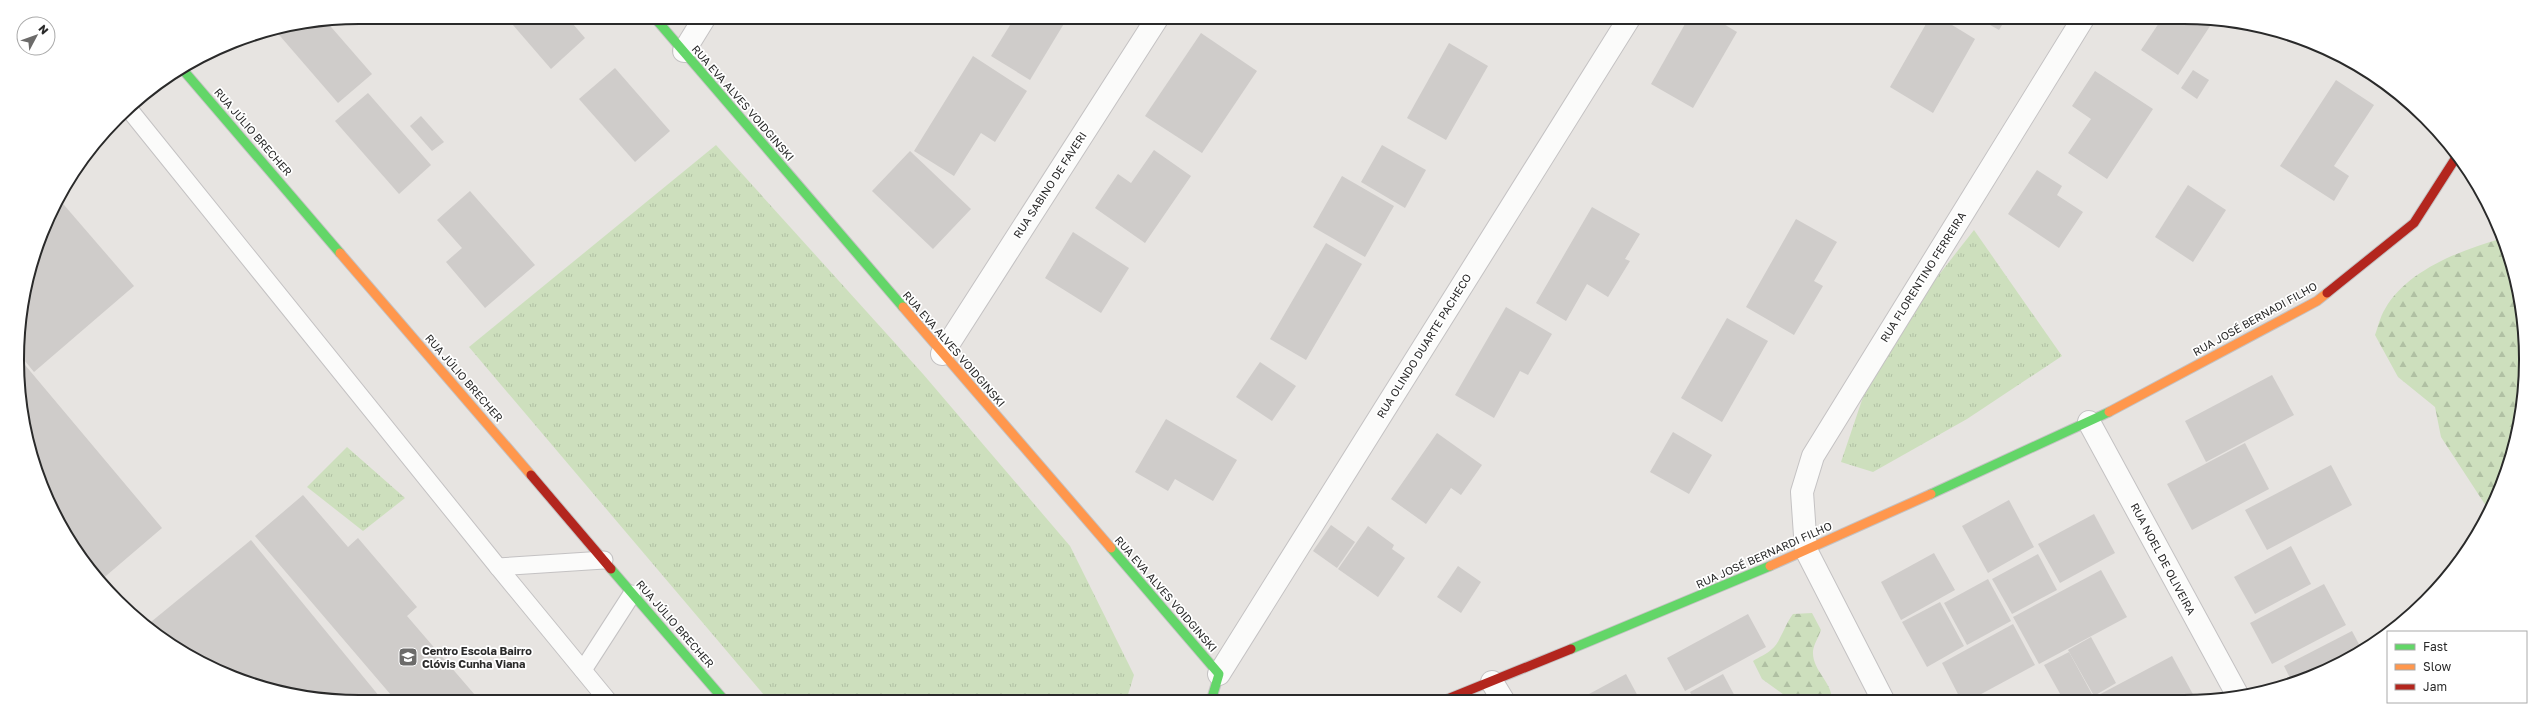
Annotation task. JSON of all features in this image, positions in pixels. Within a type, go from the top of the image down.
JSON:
[{"type":"street","name":"RUA EVA ALVES VOIDGINSKI","points":[[660,24],[942,354],[1219,674]]},
{"type":"street","points":[[684,51],[701,24]]},
{"type":"street","name":"RUA SABINO DE FAVERI","points":[[942,354],[1154,24]]},
{"type":"street","name":"RUA OLINDO DUARTE PACHECO","points":[[1219,674],[1626,24]]},
{"type":"street","name":"RUA FLORENTINO FERREIRA","points":[[1806,550],[1802,492],[1813,456],[2080,24]]},
{"type":"street","name":"RUA JÚLIO BRECHER","points":[[186,73],[720,695]]},
{"type":"street","name":"RUA JOSÉ BERNADI FILHO","points":[[2089,422],[2316,302],[2414,222],[2454,162]]},
{"type":"street","name":"RUA JOSÉ BERNARDI FILHO","points":[[1458,695],[1735,582],[2089,422]]},
{"type":"street","name":"RUA NOEL DE OLIVEIRA","points":[[2089,422],[2235,691]]},
{"type":"street","points":[[1806,550],[1880,695]]},
{"type":"street","points":[[1213,695],[1219,674]]},
{"type":"street","points":[[1492,682],[1500,695]]},
{"type":"lane","points":[[132,113],[498,567],[603,695]]},
{"type":"lane","points":[[498,567],[604,560]]},
{"type":"lane","points":[[583,670],[632,594]]},
{"type":"green space","points":[[716,145],[923,374],[1070,546],[1134,675],[1128,695],[764,695],[469,347]]},
{"type":"green space","points":[[1974,230],[2062,356],[1967,419],[1873,472],[1841,462],[1863,397],[1927,290]]},
{"type":"green space","points":[[2496,240],[2508,273],[2516,316],[2519,360],[2513,425],[2501,467],[2485,505],[2441,437],[2435,407],[2398,377],[2375,335],[2385,309],[2395,295],[2407,283],[2436,263],[2453,255]]},
{"type":"green space","points":[[347,447],[405,498],[363,531],[307,487]]},
{"type":"green space","points":[[1812,613],[1821,630],[1813,651],[1814,658],[1829,687],[1831,695],[1784,695],[1762,679],[1753,661],[1775,646],[1793,614]]},
{"type":"building","points":[[512,24],[573,24],[585,38],[551,69]]},
{"type":"building","points":[[1011,24],[1064,24],[1030,80],[991,56]]},
{"type":"building","points":[[1685,24],[1724,24],[1737,32],[1693,108],[1651,84]]},
{"type":"building","points":[[1926,24],[1950,24],[1975,39],[1933,113],[1890,87]]},
{"type":"building","points":[[1988,24],[2003,24],[1999,30]]},
{"type":"building","points":[[2158,24],[2210,25],[2178,75],[2141,50]]},
{"type":"building","points":[[330,26],[372,74],[338,103],[278,34],[294,30]]},
{"type":"building","points":[[1201,33],[1257,71],[1202,153],[1145,116]]},
{"type":"building","points":[[1449,43],[1488,66],[1446,140],[1407,118]]},
{"type":"building","points":[[973,56],[1027,91],[995,142],[981,133],[954,176],[914,151]]},
{"type":"building","points":[[615,68],[670,131],[635,162],[579,99]]},
{"type":"building","points":[[2193,70],[2209,80],[2197,99],[2181,88]]},
{"type":"building","points":[[2095,71],[2153,109],[2107,179],[2068,153],[2091,119],[2072,106]]},
{"type":"building","points":[[2336,80],[2374,105],[2334,166],[2349,176],[2334,201],[2280,166]]},
{"type":"building","points":[[368,93],[431,165],[399,194],[335,121]]},
{"type":"building","points":[[421,116],[444,142],[432,151],[410,126]]},
{"type":"building","points":[[1382,145],[1426,170],[1405,208],[1361,182]]},
{"type":"building","points":[[1154,150],[1191,176],[1145,243],[1095,208],[1118,174],[1131,183]]},
{"type":"building","points":[[910,151],[971,209],[933,249],[872,191]]},
{"type":"building","points":[[2037,170],[2062,186],[2057,195],[2083,212],[2059,248],[2008,214]]},
{"type":"building","points":[[1342,176],[1394,206],[1365,257],[1313,227]]},
{"type":"building","points":[[2188,185],[2226,210],[2193,262],[2155,237]]},
{"type":"building","points":[[470,191],[535,265],[485,308],[446,262],[462,248],[437,220]]},
{"type":"building","points":[[63,204],[134,286],[34,372],[24,360],[30,294],[42,252]]},
{"type":"building","points":[[1592,207],[1640,234],[1625,259],[1630,261],[1608,297],[1587,284],[1566,321],[1536,303]]},
{"type":"building","points":[[1796,219],[1837,242],[1814,281],[1823,286],[1794,335],[1746,307]]},
{"type":"building","points":[[1073,232],[1129,268],[1101,313],[1045,278]]},
{"type":"building","points":[[1326,243],[1362,264],[1306,360],[1270,339]]},
{"type":"building","points":[[1506,307],[1552,334],[1528,375],[1520,371],[1494,418],[1455,395]]},
{"type":"building","points":[[1727,318],[1768,341],[1722,422],[1681,398]]},
{"type":"building","points":[[1260,362],[1296,386],[1272,421],[1236,397]]},
{"type":"building","points":[[24,364],[162,528],[104,577],[93,564],[69,527],[50,488],[42,467],[30,425]]},
{"type":"building","points":[[2272,375],[2294,415],[2206,462],[2185,421]]},
{"type":"building","points":[[1166,419],[1237,460],[1213,501],[1175,479],[1168,491],[1135,472]]},
{"type":"building","points":[[1673,432],[1712,455],[1689,494],[1650,472]]},
{"type":"building","points":[[1437,433],[1482,465],[1461,495],[1451,488],[1426,524],[1391,499]]},
{"type":"building","points":[[2245,443],[2269,489],[2192,530],[2167,484]]},
{"type":"building","points":[[2331,465],[2352,505],[2267,550],[2245,510]]},
{"type":"building","points":[[303,495],[348,547],[358,538],[417,607],[407,616],[475,695],[391,695],[255,536]]},
{"type":"building","points":[[2009,500],[2034,547],[1988,573],[1962,526]]},
{"type":"building","points":[[2094,514],[2115,553],[2060,583],[2038,544]]},
{"type":"building","points":[[1331,525],[1355,542],[1337,568],[1313,551]]},
{"type":"building","points":[[1368,526],[1394,545],[1392,549],[1405,558],[1378,597],[1338,569]]},
{"type":"building","points":[[251,540],[378,695],[316,692],[273,684],[211,660],[192,650],[151,622]]},
{"type":"building","points":[[2291,546],[2311,584],[2255,614],[2234,577]]},
{"type":"building","points":[[1934,553],[1955,590],[1901,620],[1881,582]]},
{"type":"building","points":[[2038,554],[2057,590],[2012,614],[1992,579]]},
{"type":"building","points":[[1458,566],[1481,582],[1461,613],[1437,597]]},
{"type":"building","points":[[2101,570],[2127,617],[2039,664],[2013,617]]},
{"type":"building","points":[[1988,579],[2011,621],[1967,645],[1944,603]]},
{"type":"building","points":[[2324,584],[2346,625],[2272,664],[2250,623]]},
{"type":"building","points":[[1940,602],[1964,646],[1927,667],[1902,622]]},
{"type":"building","points":[[1748,614],[1766,647],[1685,691],[1667,658]]},
{"type":"building","points":[[2013,624],[2035,665],[1979,695],[1958,695],[1942,663]]},
{"type":"building","points":[[2352,631],[2359,645],[2332,660],[2290,677],[2284,666]]},
{"type":"building","points":[[2091,637],[2116,683],[2093,695],[2068,650]]},
{"type":"building","points":[[2069,652],[2092,695],[2061,695],[2044,665]]},
{"type":"building","points":[[2172,656],[2193,695],[2184,695],[2099,695]]},
{"type":"building","points":[[1626,674],[1637,695],[1587,695]]},
{"type":"building","points":[[1723,674],[1734,695],[1692,695],[1690,692]]},
{"type":"traffic: fast","points":[[660,24],[903,307]]},
{"type":"traffic: fast","points":[[186,73],[340,253]]},
{"type":"traffic: fast","points":[[1931,494],[2109,412]]},
{"type":"traffic: fast","points":[[1111,548],[1219,674],[1213,695]]},
{"type":"traffic: fast","points":[[1571,649],[1770,566]]},
{"type":"traffic: fast","points":[[611,569],[720,695]]},
{"type":"traffic: slow","points":[[340,253],[531,475]]},
{"type":"traffic: slow","points":[[2109,412],[2317,301],[2327,293]]},
{"type":"traffic: slow","points":[[903,307],[1111,548]]},
{"type":"traffic: slow","points":[[1770,566],[1931,494]]},
{"type":"traffic: jam","points":[[2327,293],[2414,223],[2454,161]]},
{"type":"traffic: jam","points":[[531,475],[611,569]]},
{"type":"traffic: jam","points":[[1457,695],[1571,649]]},
{"type":"place","name":"Centro Escola Bairro Clóvis Cunha Viana","points":[[408,657]]}]
